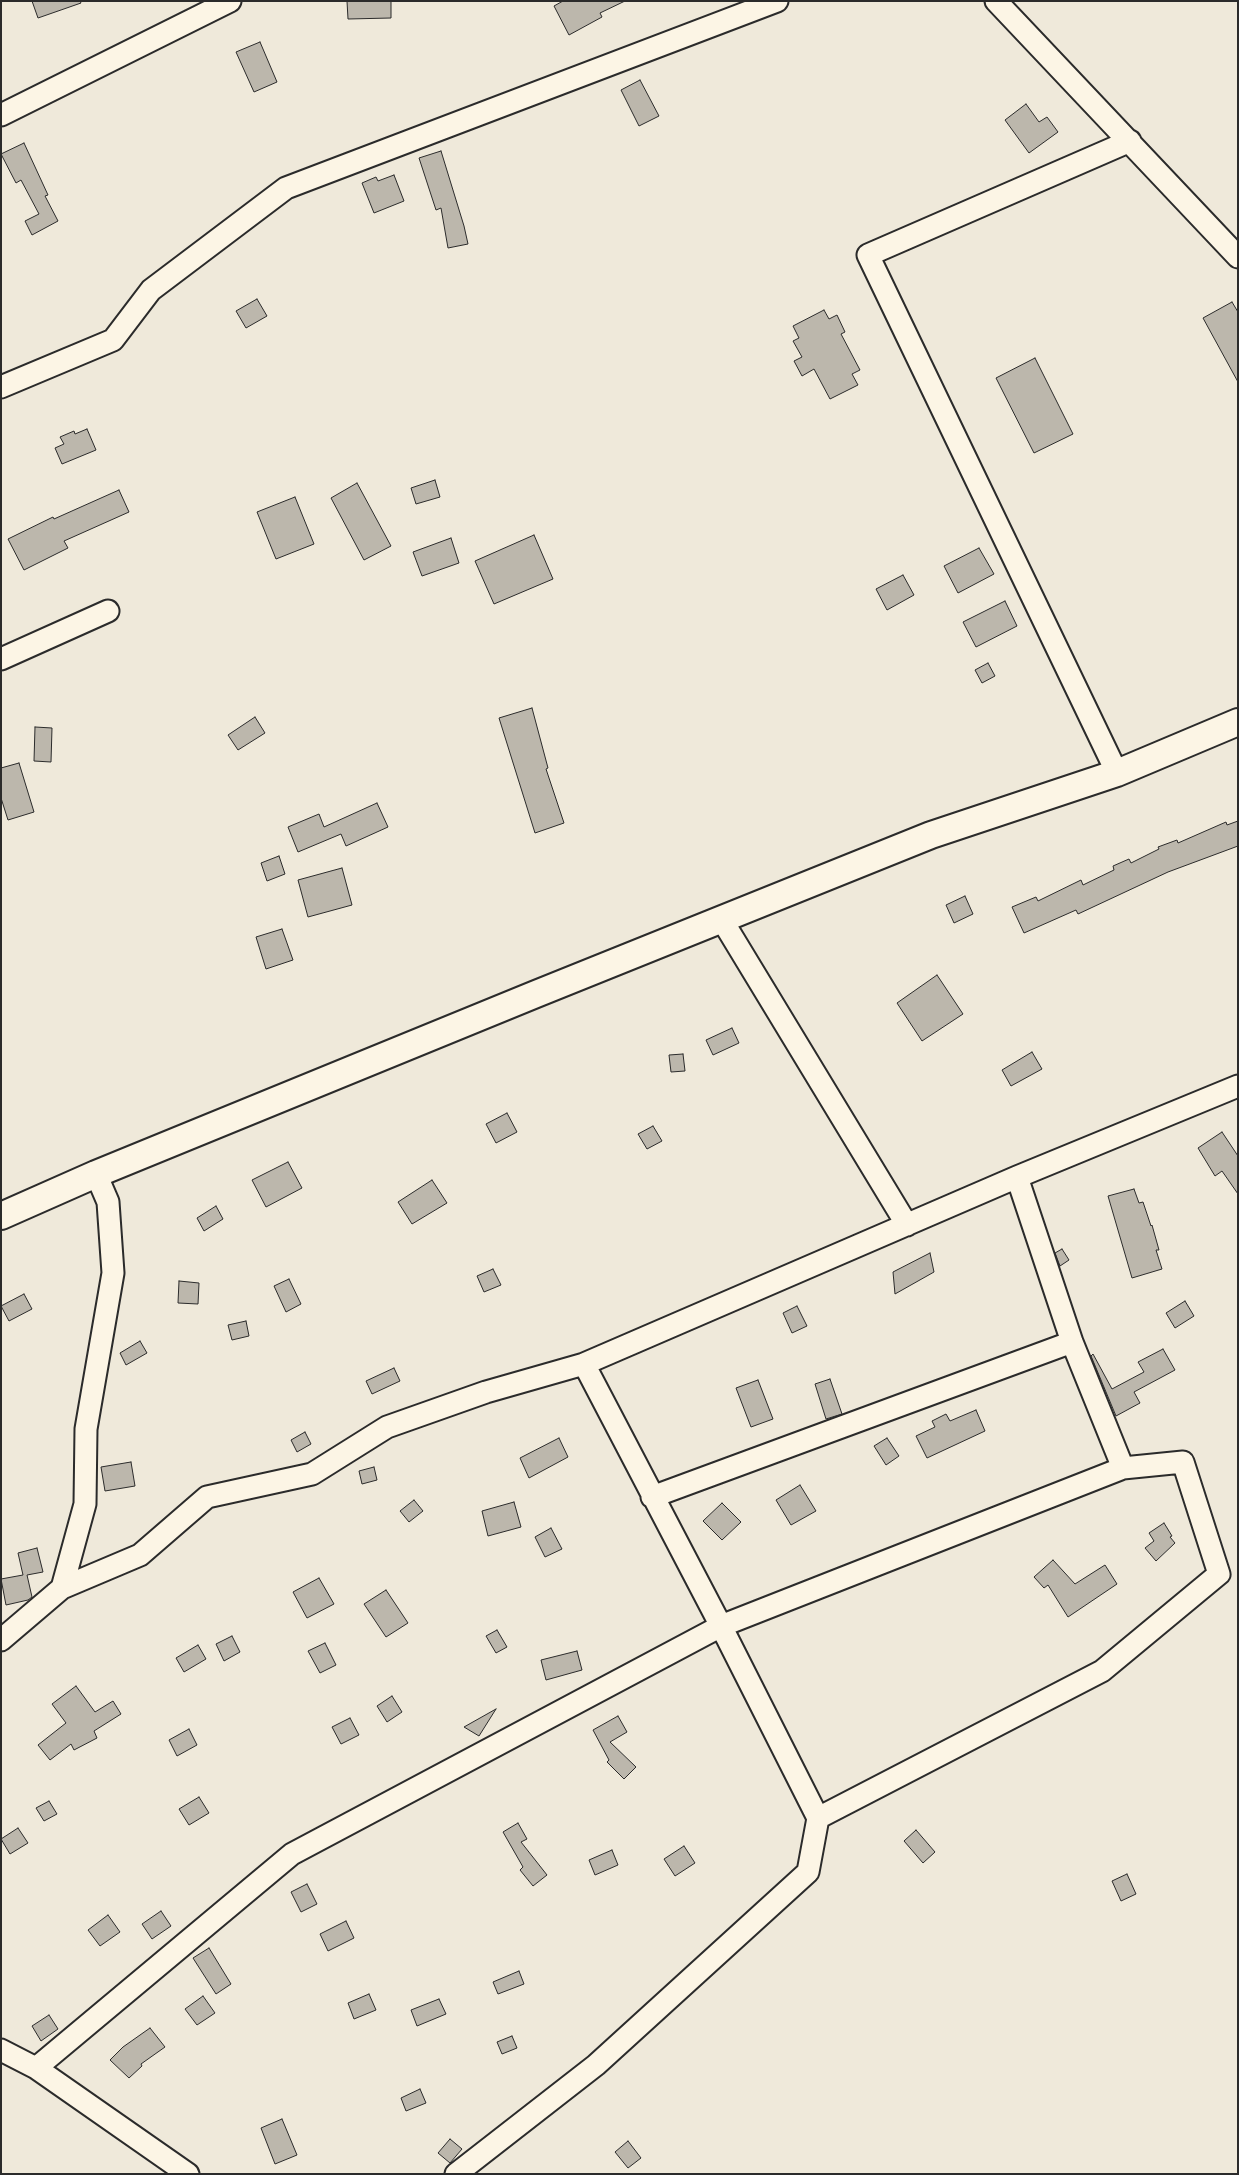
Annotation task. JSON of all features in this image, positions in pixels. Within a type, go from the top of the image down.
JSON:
[{"type":"main road","points":[[1,1216],[96,1174],[931,835],[1117,773],[1238,722]]},
{"type":"street","points":[[1,115],[230,1]]},
{"type":"street","points":[[1,387],[113,340],[151,290],[286,188],[777,1]]},
{"type":"street","points":[[996,1],[1238,258]]},
{"type":"street","points":[[1117,773],[868,255],[1130,142]]},
{"type":"street","points":[[1,659],[108,611]]},
{"type":"street","points":[[722,920],[907,1225]]},
{"type":"street","points":[[1,1640],[62,1588],[140,1555],[207,1497],[312,1474],[387,1427],[486,1392],[584,1364],[1017,1177],[1238,1086]]},
{"type":"street","points":[[62,1588],[85,1504],[86,1428],[113,1273],[108,1202],[96,1174]]},
{"type":"street","points":[[1017,1177],[1072,1342],[1123,1468]]},
{"type":"street","points":[[652,1497],[1072,1342]]},
{"type":"street","points":[[456,2174],[596,2065],[808,1872],[818,1818],[721,1626],[584,1364]]},
{"type":"street","points":[[36,2068],[292,1854],[721,1626],[1123,1468],[1183,1462],[1219,1574],[1102,1671],[818,1818]]},
{"type":"street","points":[[1,2050],[36,2068],[188,2174]]},
{"type":"building","points":[[32,1],[80,1],[81,3],[38,18]]},
{"type":"building","points":[[347,1],[391,1],[391,18],[348,19]]},
{"type":"building","points":[[563,1],[625,1],[600,13],[602,17],[569,35],[554,6]]},
{"type":"building","points":[[260,42],[277,82],[254,92],[236,52]]},
{"type":"building","points":[[640,80],[659,116],[639,126],[621,90]]},
{"type":"building","points":[[1026,104],[1039,122],[1047,117],[1058,132],[1029,153],[1005,120]]},
{"type":"building","points":[[24,143],[48,195],[45,196],[58,221],[32,235],[25,221],[39,214],[21,180],[16,183],[1,154]]},
{"type":"building","points":[[441,151],[468,244],[448,248],[441,208],[436,210],[419,158]]},
{"type":"building","points":[[394,175],[404,201],[374,213],[362,183],[376,177],[378,181]]},
{"type":"building","points":[[257,299],[267,316],[246,328],[236,311]]},
{"type":"building","points":[[1232,302],[1238,312],[1238,382],[1203,318]]},
{"type":"building","points":[[824,310],[829,319],[837,315],[845,332],[841,334],[860,370],[852,374],[858,385],[830,399],[814,369],[802,376],[794,361],[802,357],[793,341],[799,338],[793,326]]},
{"type":"building","points":[[1035,358],[1073,434],[1034,453],[996,378]]},
{"type":"building","points":[[87,429],[96,450],[62,464],[55,448],[64,444],[60,437],[74,431],[75,434]]},
{"type":"building","points":[[435,480],[440,497],[416,504],[411,488]]},
{"type":"building","points":[[357,483],[391,546],[364,560],[331,498]]},
{"type":"building","points":[[119,490],[129,512],[64,541],[68,548],[24,570],[8,539],[53,517],[54,519]]},
{"type":"building","points":[[295,497],[314,544],[276,559],[257,512]]},
{"type":"building","points":[[534,535],[553,579],[494,604],[475,561]]},
{"type":"building","points":[[451,538],[459,563],[422,576],[413,552]]},
{"type":"building","points":[[979,548],[994,574],[958,593],[944,566]]},
{"type":"building","points":[[903,575],[914,595],[887,610],[876,589]]},
{"type":"building","points":[[1005,601],[1017,626],[976,647],[963,622]]},
{"type":"building","points":[[988,663],[995,676],[982,683],[975,670]]},
{"type":"building","points":[[532,708],[548,768],[546,769],[564,823],[535,833],[499,718]]},
{"type":"building","points":[[255,717],[265,733],[238,750],[228,735]]},
{"type":"building","points":[[35,727],[52,728],[51,762],[34,761]]},
{"type":"building","points":[[19,763],[34,812],[8,820],[1,798],[1,768]]},
{"type":"building","points":[[377,803],[388,827],[346,846],[341,834],[298,852],[288,827],[319,814],[324,827]]},
{"type":"building","points":[[1238,821],[1238,846],[1168,872],[1078,914],[1076,910],[1024,933],[1012,907],[1036,897],[1038,901],[1081,880],[1083,885],[1114,870],[1113,866],[1129,859],[1131,863],[1159,849],[1158,847],[1177,840],[1178,843],[1226,822],[1227,825]]},
{"type":"building","points":[[279,856],[285,874],[267,881],[261,863]]},
{"type":"building","points":[[342,868],[352,905],[308,917],[298,880]]},
{"type":"building","points":[[965,896],[973,914],[954,923],[946,905]]},
{"type":"building","points":[[282,929],[293,960],[266,969],[256,937]]},
{"type":"building","points":[[937,975],[963,1014],[922,1041],[897,1003]]},
{"type":"building","points":[[732,1028],[739,1043],[713,1055],[706,1040]]},
{"type":"building","points":[[1032,1052],[1042,1069],[1011,1086],[1002,1070]]},
{"type":"building","points":[[683,1054],[685,1071],[671,1072],[669,1055]]},
{"type":"building","points":[[507,1113],[517,1132],[496,1143],[486,1124]]},
{"type":"building","points":[[653,1126],[662,1141],[647,1149],[638,1134]]},
{"type":"building","points":[[1222,1132],[1238,1156],[1238,1194],[1222,1171],[1215,1176],[1198,1148]]},
{"type":"building","points":[[288,1162],[302,1188],[266,1207],[252,1180]]},
{"type":"building","points":[[432,1180],[447,1203],[412,1224],[398,1202]]},
{"type":"building","points":[[1134,1189],[1139,1203],[1143,1202],[1152,1225],[1159,1250],[1156,1250],[1162,1269],[1132,1278],[1108,1196]]},
{"type":"building","points":[[216,1206],[223,1219],[204,1231],[197,1218]]},
{"type":"building","points":[[1062,1249],[1069,1260],[1060,1266],[1055,1253]]},
{"type":"building","points":[[930,1253],[934,1272],[895,1294],[893,1272]]},
{"type":"building","points":[[493,1269],[501,1285],[484,1292],[477,1276]]},
{"type":"building","points":[[289,1279],[301,1304],[286,1312],[274,1286]]},
{"type":"building","points":[[179,1281],[199,1283],[198,1304],[178,1303]]},
{"type":"building","points":[[24,1294],[32,1309],[9,1321],[1,1306]]},
{"type":"building","points":[[1185,1301],[1194,1316],[1175,1328],[1166,1313]]},
{"type":"building","points":[[797,1306],[807,1326],[792,1333],[783,1313]]},
{"type":"building","points":[[246,1321],[249,1336],[232,1340],[228,1325]]},
{"type":"building","points":[[140,1341],[147,1353],[126,1365],[120,1353]]},
{"type":"building","points":[[1163,1349],[1175,1370],[1134,1392],[1140,1403],[1116,1416],[1091,1356],[1093,1354],[1112,1389],[1144,1372],[1138,1362]]},
{"type":"building","points":[[394,1368],[400,1381],[372,1394],[366,1381]]},
{"type":"building","points":[[830,1379],[842,1414],[826,1419],[815,1384]]},
{"type":"building","points":[[758,1380],[773,1419],[751,1427],[736,1388]]},
{"type":"building","points":[[976,1410],[985,1431],[927,1458],[916,1436],[935,1427],[932,1421],[946,1414],[950,1421]]},
{"type":"building","points":[[305,1432],[311,1444],[297,1452],[291,1440]]},
{"type":"building","points":[[559,1438],[568,1457],[529,1478],[520,1458]]},
{"type":"building","points":[[887,1438],[899,1456],[886,1465],[874,1446]]},
{"type":"building","points":[[131,1462],[135,1486],[105,1491],[101,1467]]},
{"type":"building","points":[[374,1467],[377,1480],[362,1484],[359,1471]]},
{"type":"building","points":[[800,1485],[816,1511],[791,1525],[776,1500]]},
{"type":"building","points":[[414,1500],[423,1511],[409,1522],[400,1511]]},
{"type":"building","points":[[514,1502],[521,1527],[488,1536],[482,1511]]},
{"type":"building","points":[[722,1503],[741,1522],[722,1540],[703,1521]]},
{"type":"building","points":[[1164,1523],[1175,1543],[1156,1561],[1145,1548],[1154,1541],[1149,1533]]},
{"type":"building","points":[[551,1528],[562,1549],[545,1557],[535,1537]]},
{"type":"building","points":[[37,1548],[43,1572],[27,1575],[32,1597],[28,1600],[6,1605],[1,1579],[23,1575],[18,1553]]},
{"type":"building","points":[[1053,1560],[1075,1584],[1105,1565],[1117,1584],[1068,1617],[1048,1585],[1044,1588],[1034,1577]]},
{"type":"building","points":[[319,1578],[334,1604],[307,1618],[293,1592]]},
{"type":"building","points":[[386,1590],[408,1623],[386,1637],[364,1604]]},
{"type":"building","points":[[497,1630],[507,1647],[496,1653],[486,1636]]},
{"type":"building","points":[[232,1636],[240,1652],[224,1661],[216,1644]]},
{"type":"building","points":[[325,1643],[336,1665],[320,1673],[308,1651]]},
{"type":"building","points":[[198,1645],[206,1659],[184,1672],[176,1658]]},
{"type":"building","points":[[577,1651],[582,1670],[546,1680],[541,1660]]},
{"type":"building","points":[[76,1686],[95,1712],[113,1701],[121,1714],[94,1731],[97,1738],[74,1750],[71,1744],[50,1760],[38,1745],[66,1723],[52,1704]]},
{"type":"building","points":[[392,1696],[402,1712],[387,1722],[377,1706]]},
{"type":"building","points":[[496,1709],[479,1736],[464,1727]]},
{"type":"building","points":[[618,1716],[627,1732],[610,1742],[636,1767],[624,1779],[607,1762],[609,1760],[593,1730]]},
{"type":"building","points":[[350,1718],[359,1735],[341,1744],[332,1727]]},
{"type":"building","points":[[189,1729],[197,1745],[177,1756],[169,1740]]},
{"type":"building","points":[[199,1797],[209,1813],[189,1825],[179,1809]]},
{"type":"building","points":[[49,1801],[57,1814],[44,1821],[36,1808]]},
{"type":"building","points":[[518,1823],[527,1839],[521,1842],[547,1875],[533,1886],[520,1870],[523,1867],[503,1832]]},
{"type":"building","points":[[18,1828],[28,1843],[10,1854],[1,1839]]},
{"type":"building","points":[[916,1830],[935,1852],[923,1863],[904,1841]]},
{"type":"building","points":[[684,1846],[695,1863],[675,1876],[664,1859]]},
{"type":"building","points":[[612,1850],[618,1865],[595,1875],[589,1860]]},
{"type":"building","points":[[1127,1874],[1136,1894],[1121,1901],[1112,1881]]},
{"type":"building","points":[[307,1884],[317,1904],[301,1912],[291,1892]]},
{"type":"building","points":[[161,1911],[171,1926],[152,1939],[142,1924]]},
{"type":"building","points":[[108,1915],[120,1932],[100,1946],[88,1930]]},
{"type":"building","points":[[346,1921],[354,1938],[328,1951],[320,1934]]},
{"type":"building","points":[[209,1948],[231,1984],[216,1994],[193,1958]]},
{"type":"building","points":[[519,1971],[524,1984],[498,1994],[493,1982]]},
{"type":"building","points":[[369,1994],[376,2010],[354,2019],[348,2003]]},
{"type":"building","points":[[203,1996],[215,2013],[197,2025],[185,2009]]},
{"type":"building","points":[[439,1999],[446,2014],[417,2026],[411,2010]]},
{"type":"building","points":[[49,2015],[58,2029],[41,2041],[32,2026]]},
{"type":"building","points":[[150,2028],[165,2047],[141,2064],[142,2066],[129,2078],[110,2060],[123,2047]]},
{"type":"building","points":[[512,2036],[517,2048],[502,2054],[497,2042]]},
{"type":"building","points":[[420,2089],[426,2103],[406,2111],[401,2098]]},
{"type":"building","points":[[282,2119],[297,2155],[275,2164],[261,2128]]},
{"type":"building","points":[[450,2139],[462,2149],[450,2163],[438,2153]]},
{"type":"building","points":[[628,2141],[641,2158],[628,2168],[615,2152]]}]
